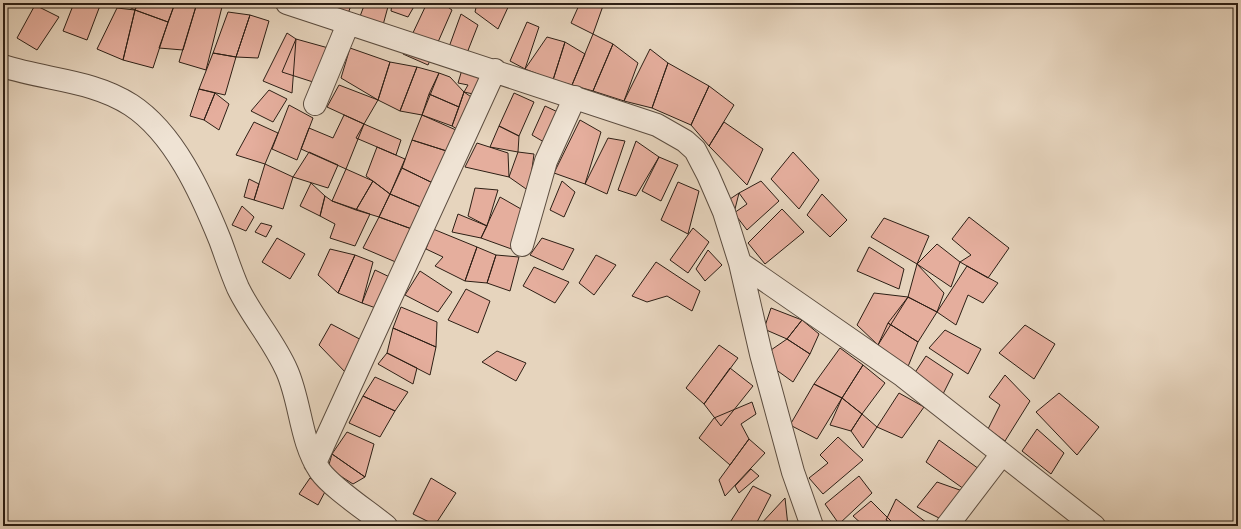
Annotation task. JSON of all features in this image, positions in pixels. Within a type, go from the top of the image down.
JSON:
[{"type":"street","points":[[287,3],[348,24],[495,70],[657,125],[685,140],[695,150],[724,212],[740,263],[761,354],[781,427],[800,493],[812,526]]},
{"type":"street","points":[[315,104],[348,24]]},
{"type":"street","points":[[3,66],[22,72],[87,85],[104,91],[130,104],[141,112],[168,138],[185,165],[219,238],[238,287],[287,371],[307,446],[315,463],[327,479],[386,526]]},
{"type":"street","points":[[315,463],[495,70]]},
{"type":"street","points":[[522,245],[546,161],[575,98]]},
{"type":"street","points":[[740,263],[903,376],[1094,526]]},
{"type":"street","points":[[947,526],[1002,454]]},
{"type":"building","points":[[74,3],[101,3],[87,40],[63,31]]},
{"type":"building","points":[[121,3],[137,3],[135,10]]},
{"type":"building","points":[[139,3],[175,3],[168,22],[135,10]]},
{"type":"building","points":[[175,3],[197,3],[183,50],[159,48]]},
{"type":"building","points":[[197,3],[223,3],[206,70],[179,62]]},
{"type":"building","points":[[328,3],[352,3],[347,16],[326,6]]},
{"type":"building","points":[[365,3],[389,3],[383,25],[356,27]]},
{"type":"building","points":[[392,3],[416,3],[408,17],[391,11]]},
{"type":"building","points":[[427,3],[442,3],[452,10],[428,65],[403,54]]},
{"type":"building","points":[[477,3],[510,3],[498,29],[475,12]]},
{"type":"building","points":[[580,3],[604,3],[593,34],[571,23]]},
{"type":"building","points":[[35,5],[59,17],[37,50],[17,38]]},
{"type":"building","points":[[117,8],[135,10],[123,60],[97,49]]},
{"type":"building","points":[[135,10],[168,22],[153,68],[123,60]]},
{"type":"building","points":[[228,12],[250,15],[236,57],[213,53]]},
{"type":"building","points":[[461,14],[478,25],[467,53],[449,47]]},
{"type":"building","points":[[250,15],[269,21],[258,58],[236,57]]},
{"type":"building","points":[[527,22],[539,27],[525,69],[510,61]]},
{"type":"building","points":[[287,33],[296,39],[292,93],[263,81]]},
{"type":"building","points":[[593,34],[613,44],[593,91],[572,85]]},
{"type":"building","points":[[547,37],[565,42],[553,80],[525,69]]},
{"type":"building","points":[[296,39],[332,49],[313,82],[282,72]]},
{"type":"building","points":[[565,42],[585,54],[572,85],[553,80]]},
{"type":"building","points":[[613,44],[638,63],[624,101],[593,91]]},
{"type":"building","points":[[350,48],[390,62],[378,100],[341,78]]},
{"type":"building","points":[[650,49],[668,63],[652,108],[624,101]]},
{"type":"building","points":[[213,53],[236,57],[225,95],[199,89]]},
{"type":"building","points":[[390,62],[417,67],[400,111],[378,100]]},
{"type":"building","points":[[464,63],[493,70],[482,96],[464,92],[468,85],[458,83]]},
{"type":"building","points":[[668,63],[709,86],[691,125],[652,108]]},
{"type":"building","points":[[417,67],[439,73],[422,115],[400,111]]},
{"type":"building","points":[[439,73],[450,77],[464,92],[459,107],[429,94]]},
{"type":"building","points":[[339,85],[378,100],[364,124],[327,107]]},
{"type":"building","points":[[709,86],[734,105],[709,146],[691,125]]},
{"type":"building","points":[[199,89],[215,93],[204,120],[190,116]]},
{"type":"building","points":[[269,90],[287,99],[273,122],[251,111]]},
{"type":"building","points":[[464,92],[480,103],[465,134],[452,126]]},
{"type":"building","points":[[215,93],[229,104],[219,130],[204,120]]},
{"type":"building","points":[[514,93],[534,102],[519,136],[499,126]]},
{"type":"building","points":[[429,94],[459,107],[452,126],[422,115]]},
{"type":"building","points":[[289,105],[313,118],[297,160],[272,149]]},
{"type":"building","points":[[545,106],[562,114],[549,145],[532,135]]},
{"type":"building","points":[[344,115],[364,124],[346,169],[301,149],[309,128],[333,138]]},
{"type":"building","points":[[422,115],[465,134],[456,154],[412,140]]},
{"type":"building","points":[[580,120],[601,132],[585,184],[554,173]]},
{"type":"building","points":[[254,122],[278,133],[265,164],[236,155]]},
{"type":"building","points":[[724,122],[763,149],[747,185],[709,146]]},
{"type":"building","points":[[364,124],[401,140],[396,155],[356,138]]},
{"type":"building","points":[[499,126],[519,136],[518,152],[490,147]]},
{"type":"building","points":[[608,138],[625,141],[607,194],[585,184]]},
{"type":"building","points":[[412,140],[456,154],[441,187],[402,168]]},
{"type":"building","points":[[636,141],[659,157],[636,196],[618,190]]},
{"type":"building","points":[[477,143],[508,153],[509,177],[465,167]]},
{"type":"building","points":[[377,147],[405,159],[390,194],[366,176]]},
{"type":"building","points":[[309,152],[338,165],[328,188],[293,177]]},
{"type":"building","points":[[518,152],[534,154],[529,191],[509,177]]},
{"type":"building","points":[[793,152],[819,180],[799,209],[771,179]]},
{"type":"building","points":[[659,157],[678,165],[661,201],[642,191]]},
{"type":"building","points":[[265,164],[293,177],[283,209],[254,200]]},
{"type":"building","points":[[402,168],[441,187],[430,211],[390,194]]},
{"type":"building","points":[[346,169],[373,181],[356,210],[332,201]]},
{"type":"building","points":[[249,179],[259,184],[254,200],[244,197]]},
{"type":"building","points":[[373,181],[390,194],[379,217],[356,210]]},
{"type":"building","points":[[562,181],[575,192],[564,217],[550,210]]},
{"type":"building","points":[[761,181],[779,201],[747,230],[734,213],[747,204],[739,193]]},
{"type":"building","points":[[678,182],[699,191],[688,234],[661,220]]},
{"type":"building","points":[[311,183],[325,196],[320,216],[300,206]]},
{"type":"building","points":[[475,188],[498,190],[487,226],[468,216]]},
{"type":"building","points":[[739,193],[734,213],[721,205]]},
{"type":"building","points":[[390,194],[430,211],[420,232],[379,217]]},
{"type":"building","points":[[822,194],[847,220],[830,237],[807,215]]},
{"type":"building","points":[[325,196],[332,201],[370,214],[355,246],[330,238],[335,224],[320,216]]},
{"type":"building","points":[[500,197],[528,213],[517,251],[481,238]]},
{"type":"building","points":[[242,206],[254,217],[246,231],[232,225]]},
{"type":"building","points":[[782,209],[804,232],[765,264],[748,243]]},
{"type":"building","points":[[458,214],[487,226],[481,238],[452,232]]},
{"type":"building","points":[[379,217],[420,232],[405,266],[363,248]]},
{"type":"building","points":[[969,217],[1009,248],[988,278],[960,262],[971,255],[952,239]]},
{"type":"building","points":[[884,218],[929,236],[917,264],[871,237]]},
{"type":"building","points":[[261,223],[272,226],[266,237],[255,232]]},
{"type":"building","points":[[693,228],[709,242],[688,273],[670,260]]},
{"type":"building","points":[[433,229],[477,247],[465,281],[435,266],[443,257],[426,249]]},
{"type":"building","points":[[277,238],[305,254],[290,279],[262,262]]},
{"type":"building","points":[[542,238],[574,249],[563,270],[530,255]]},
{"type":"building","points":[[937,244],[960,262],[951,287],[917,264]]},
{"type":"building","points":[[477,247],[496,255],[487,283],[465,281]]},
{"type":"building","points":[[869,247],[904,269],[899,289],[857,271]]},
{"type":"building","points":[[330,249],[355,255],[338,293],[318,275]]},
{"type":"building","points":[[708,250],[722,265],[705,281],[696,269]]},
{"type":"building","points":[[355,255],[373,262],[362,303],[338,293]]},
{"type":"building","points":[[496,255],[519,257],[510,291],[487,283]]},
{"type":"building","points":[[596,255],[616,265],[594,295],[579,283]]},
{"type":"building","points":[[656,262],[700,291],[692,311],[667,296],[647,302],[632,296]]},
{"type":"building","points":[[917,264],[944,293],[937,312],[908,297]]},
{"type":"building","points":[[967,266],[998,283],[983,303],[968,295],[956,325],[937,312]]},
{"type":"building","points":[[534,267],[569,282],[555,303],[523,286]]},
{"type":"building","points":[[375,270],[398,281],[384,311],[362,303]]},
{"type":"building","points":[[420,271],[452,292],[438,312],[405,295]]},
{"type":"building","points":[[466,289],[490,301],[478,333],[448,320]]},
{"type":"building","points":[[874,293],[908,297],[878,345],[857,325]]},
{"type":"building","points":[[908,297],[937,312],[918,342],[888,323]]},
{"type":"building","points":[[401,307],[437,322],[436,347],[393,328]]},
{"type":"building","points":[[771,308],[802,320],[787,339],[764,329]]},
{"type":"building","points":[[802,320],[819,334],[810,354],[787,339]]},
{"type":"building","points":[[888,323],[918,342],[907,369],[878,345]]},
{"type":"building","points":[[331,324],[369,344],[348,375],[319,345]]},
{"type":"building","points":[[1025,325],[1055,344],[1034,379],[999,353]]},
{"type":"building","points":[[393,328],[436,347],[430,375],[387,353]]},
{"type":"building","points":[[945,330],[981,349],[968,374],[929,348]]},
{"type":"building","points":[[787,339],[810,354],[793,382],[775,369],[771,350]]},
{"type":"building","points":[[719,345],[738,358],[704,404],[686,388]]},
{"type":"building","points":[[840,348],[863,365],[842,398],[814,384]]},
{"type":"building","points":[[497,351],[526,363],[516,381],[482,362]]},
{"type":"building","points":[[387,353],[417,368],[413,384],[378,364]]},
{"type":"building","points":[[926,356],[953,374],[942,396],[914,374]]},
{"type":"building","points":[[863,365],[885,383],[862,414],[842,398]]},
{"type":"building","points":[[730,368],[753,386],[721,426],[704,404]]},
{"type":"building","points":[[1005,375],[1030,401],[1005,441],[988,429],[1000,405],[989,397]]},
{"type":"building","points":[[375,377],[408,392],[395,411],[363,396]]},
{"type":"building","points":[[814,384],[842,398],[817,439],[790,425]]},
{"type":"building","points":[[899,393],[924,407],[902,438],[877,427]]},
{"type":"building","points":[[1059,393],[1099,427],[1077,455],[1036,412]]},
{"type":"building","points":[[363,396],[395,411],[380,437],[349,423]]},
{"type":"building","points":[[842,398],[862,414],[851,431],[830,425]]},
{"type":"building","points":[[752,402],[756,414],[741,424],[749,439],[730,465],[699,438],[714,418]]},
{"type":"building","points":[[862,414],[877,427],[863,448],[851,431]]},
{"type":"building","points":[[1037,429],[1064,453],[1051,474],[1022,451]]},
{"type":"building","points":[[347,432],[374,444],[365,477],[332,454]]},
{"type":"building","points":[[838,437],[863,460],[823,494],[809,478],[828,463],[820,455]]},
{"type":"building","points":[[749,439],[765,453],[725,496],[719,480]]},
{"type":"building","points":[[939,440],[979,469],[971,494],[926,462]]},
{"type":"building","points":[[332,454],[365,477],[353,484],[328,468]]},
{"type":"building","points":[[751,469],[759,476],[739,493],[735,486]]},
{"type":"building","points":[[859,476],[872,493],[839,524],[825,504]]},
{"type":"building","points":[[310,478],[327,488],[318,505],[299,494]]},
{"type":"building","points":[[431,478],[456,493],[435,525],[413,514]]},
{"type":"building","points":[[937,482],[971,494],[949,523],[917,507]]},
{"type":"building","points":[[753,486],[771,495],[755,526],[732,526],[729,524]]},
{"type":"building","points":[[785,498],[788,526],[759,526]]},
{"type":"building","points":[[896,499],[931,526],[896,526],[886,520]]},
{"type":"building","points":[[871,501],[895,525],[864,526],[853,516]]}]
